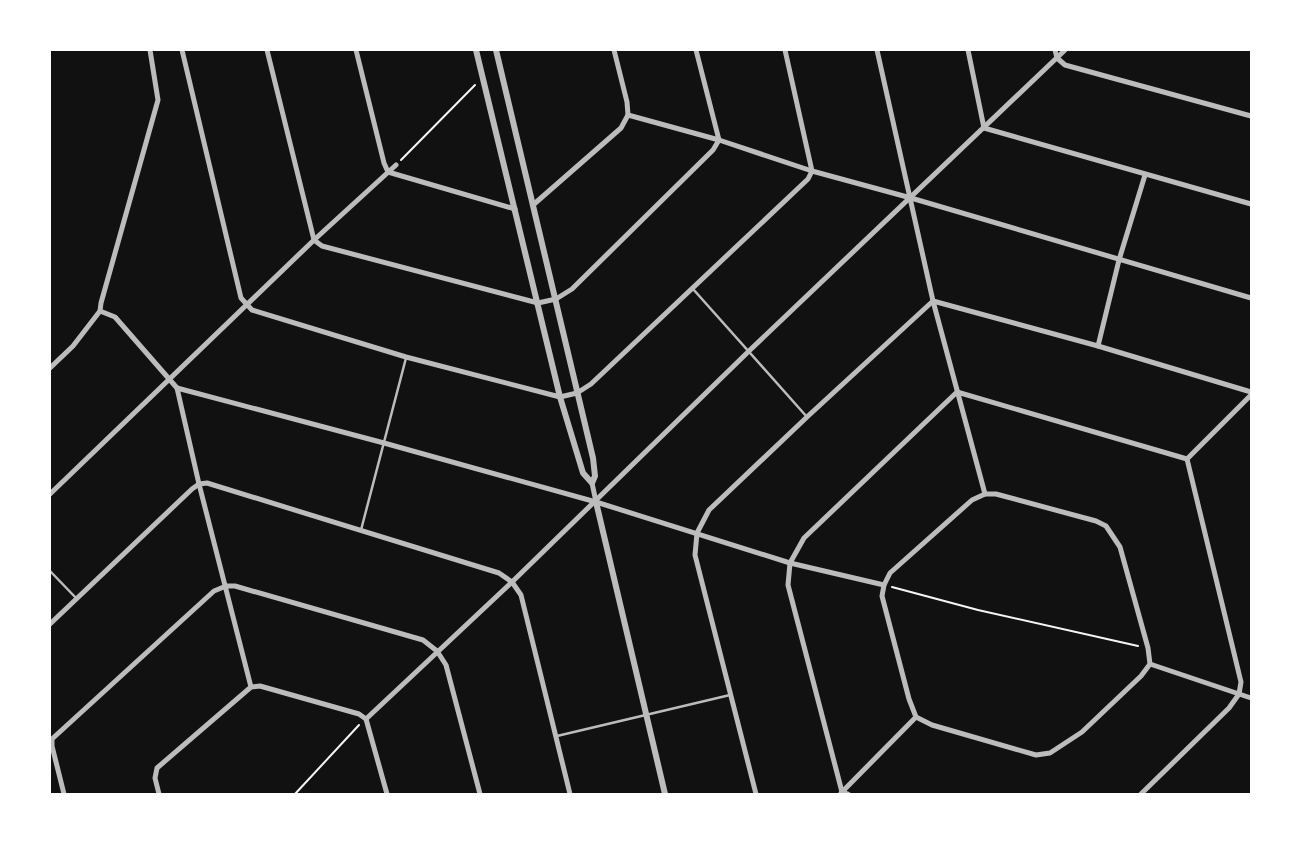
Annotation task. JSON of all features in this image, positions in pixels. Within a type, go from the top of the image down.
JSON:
[{"type":"street","points":[[50,368],[73,346],[100,311],[158,100],[150,50]]},
{"type":"street","points":[[182,50],[242,298],[252,310],[406,357],[560,397],[578,393],[591,384],[808,179],[812,171],[785,50]]},
{"type":"street","points":[[267,50],[314,240],[322,246],[538,303],[556,299],[572,289],[713,150],[719,140],[696,50]]},
{"type":"street","points":[[356,50],[384,163],[388,172],[515,209]]},
{"type":"street","points":[[476,50],[560,397],[583,473],[592,483]]},
{"type":"street","points":[[496,50],[593,458],[594,476],[592,483],[596,502],[666,794]]},
{"type":"street","points":[[533,205],[621,128],[628,115],[627,102],[614,50]]},
{"type":"street","points":[[877,50],[933,301],[985,494]]},
{"type":"street","points":[[968,50],[984,128]]},
{"type":"street","points":[[1055,50],[1057,58],[1065,65],[1251,116]]},
{"type":"street","points":[[366,719],[596,502],[749,351],[1065,50]]},
{"type":"street","points":[[628,115],[719,140],[812,171],[911,198],[1251,298]]},
{"type":"street","points":[[984,128],[1251,204]]},
{"type":"street","points":[[50,494],[314,240],[396,165]]},
{"type":"street","points":[[1098,346],[1119,260],[1145,175]]},
{"type":"street","points":[[933,301],[1098,346],[1251,394],[1187,459]]},
{"type":"street","points":[[756,794],[694,555],[697,534],[709,510],[807,416],[933,301]]},
{"type":"street","points":[[100,311],[115,317],[178,388],[199,484],[251,687]]},
{"type":"street","points":[[178,388],[596,502],[790,563],[884,585]]},
{"type":"street","points":[[958,392],[1187,459]]},
{"type":"street","points":[[841,793],[788,585],[790,563],[804,538],[958,392]]},
{"type":"street","points":[[1141,794],[1228,708],[1239,694],[1241,682],[1187,459]]},
{"type":"street","points":[[50,624],[199,484],[207,483],[499,573],[512,582],[521,595],[570,794]]},
{"type":"street","points":[[985,494],[996,494],[1096,521],[1106,526],[1120,547],[1148,648],[1150,664],[1141,676],[1082,732],[1050,752],[1036,755],[932,725],[916,717],[909,700],[882,596],[884,585],[890,573],[972,500],[985,494]]},
{"type":"street","points":[[64,794],[51,738],[214,591],[226,586],[234,586],[423,640],[437,651],[446,665],[480,794]]},
{"type":"street","points":[[1150,664],[1251,698]]},
{"type":"street","points":[[159,794],[155,778],[157,768],[251,687],[260,686],[359,714],[366,719],[387,794]]},
{"type":"street","points":[[841,793],[916,717]]},
{"type":"street","points":[[841,793],[848,794]]},
{"type":"lane","points":[[693,289],[807,416]]},
{"type":"lane","points":[[361,530],[406,357]]},
{"type":"lane","points":[[50,571],[77,599]]},
{"type":"lane","points":[[557,736],[730,695]]},
{"type":"path","points":[[396,165],[483,77]]},
{"type":"path","points":[[884,585],[978,610],[1148,648]]},
{"type":"path","points":[[294,794],[366,719]]}]
